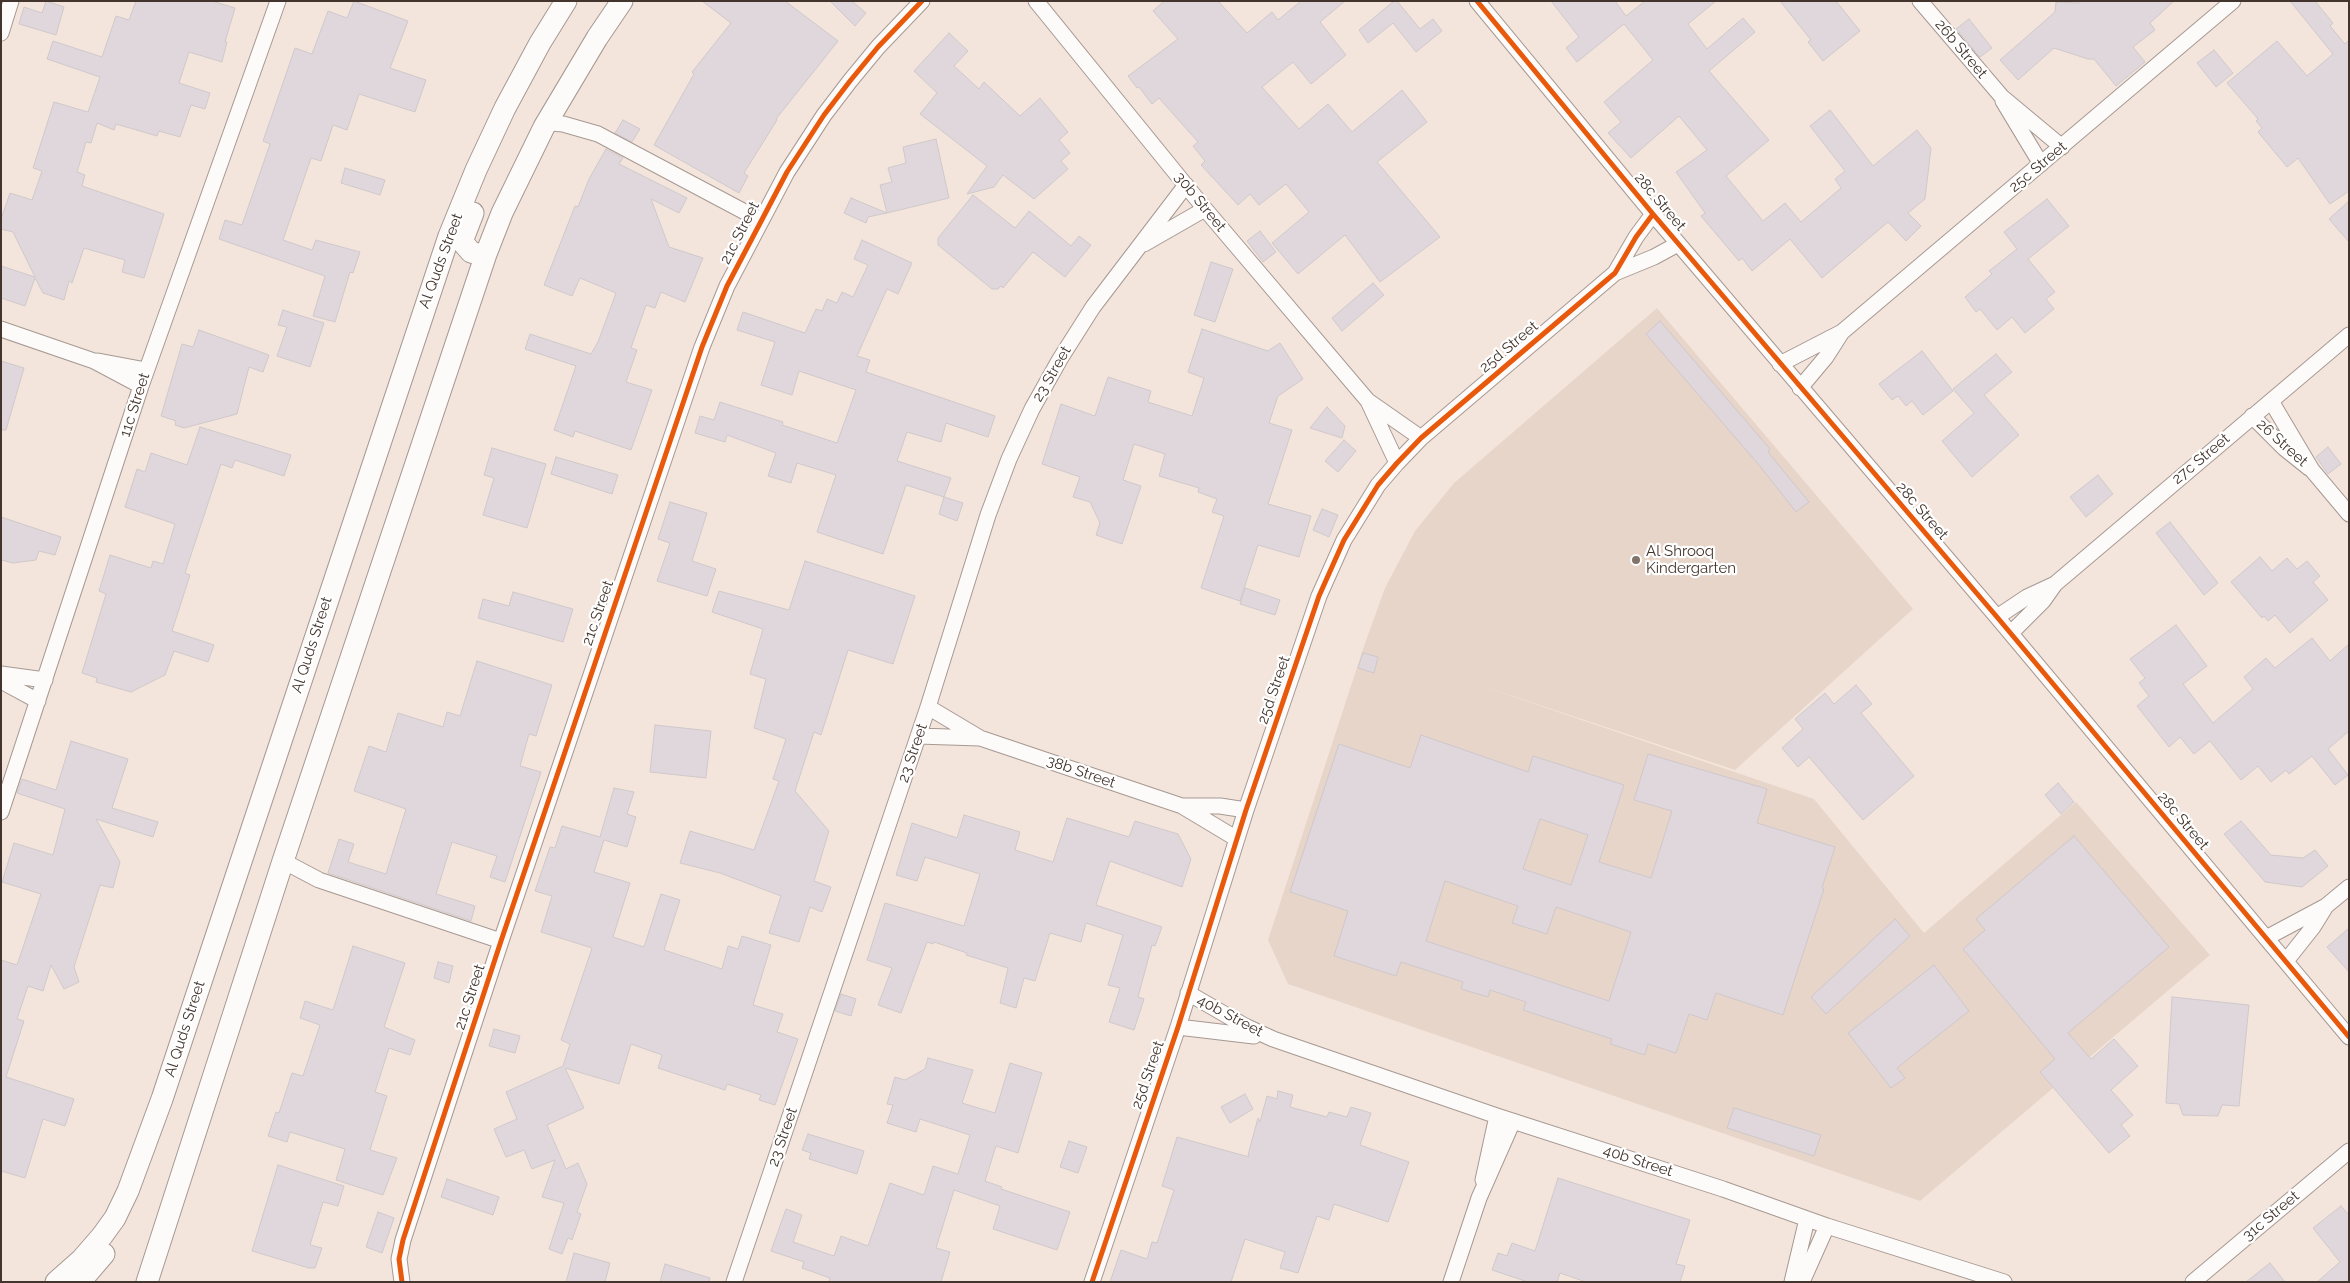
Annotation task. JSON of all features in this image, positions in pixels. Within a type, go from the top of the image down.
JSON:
[{"type":"main road","name":"Al Quds Street","points":[[56,1282],[82,1259],[115,1218],[128,1191],[162,1099],[449,236],[476,170],[540,43],[566,1]]},
{"type":"main road","points":[[146,1282],[283,861],[486,254],[502,213],[544,127],[587,53],[622,1]]},
{"type":"main road","points":[[486,254],[481,255],[471,252],[464,244],[463,239],[530,80],[540,43]]},
{"type":"main road","points":[[80,1282],[113,1242],[126,1220],[154,1144],[162,1099]]},
{"type":"street","points":[[1,32],[11,1]]},
{"type":"street","name":"11c Street","points":[[1,812],[146,370],[278,1]]},
{"type":"street","name":"21c Street","points":[[402,1282],[399,1259],[403,1240],[501,941],[702,346],[727,286],[760,220],[787,172],[824,115],[878,47],[922,1]]},
{"type":"street","name":"30b Street","points":[[1036,1],[1205,209],[1368,401],[1421,438]]},
{"type":"street","name":"28c Street","points":[[1476,1],[1678,244],[2011,633],[2349,1037]]},
{"type":"street","name":"26b Street","points":[[1920,1],[2002,97],[2062,147]]},
{"type":"street","name":"25c Street","points":[[1780,364],[1842,332],[2233,1]]},
{"type":"street","name":"26b Street","points":[[2002,97],[2017,127],[2042,164]]},
{"type":"street","points":[[544,127],[551,123],[563,124],[598,134],[760,220]]},
{"type":"street","name":"23 Street","points":[[734,1282],[928,707],[988,515],[1024,426],[1060,358],[1093,307],[1186,185]]},
{"type":"street","name":"23 Street","points":[[1138,248],[1205,209]]},
{"type":"street","name":"25d Street","points":[[1615,273],[1636,237],[1653,214]]},
{"type":"street","name":"25d Street","points":[[1092,1282],[1178,1027],[1246,810],[1330,569],[1360,512],[1397,463],[1421,438],[1615,273],[1648,260],[1678,244]]},
{"type":"street","points":[[1,329],[94,361],[141,386]]},
{"type":"street","name":"25c Street","points":[[1800,388],[1826,357],[1842,332]]},
{"type":"street","name":"27c Street","points":[[2011,633],[2043,601],[2055,584],[2349,335]]},
{"type":"street","points":[[94,361],[146,370]]},
{"type":"street","name":"30b Street","points":[[1368,401],[1376,423],[1397,463]]},
{"type":"street","name":"26 Street","points":[[2271,401],[2312,470],[2349,514]]},
{"type":"street","name":"26 Street","points":[[2252,416],[2293,456],[2312,470]]},
{"type":"street","name":"27c Street","points":[[1997,617],[2028,597],[2055,584]]},
{"type":"street","points":[[1,674],[45,680]]},
{"type":"street","points":[[1,681],[38,701]]},
{"type":"street","name":"38b Street","points":[[928,707],[980,738],[1182,806],[1237,838]]},
{"type":"street","name":"38b Street","points":[[918,736],[980,738]]},
{"type":"street","name":"38b Street","points":[[1182,806],[1209,806],[1246,810]]},
{"type":"street","points":[[283,861],[319,880],[501,941]]},
{"type":"street","points":[[2266,938],[2326,906],[2349,886]]},
{"type":"street","points":[[2286,961],[2310,932],[2326,906]]},
{"type":"street","name":"40b Street","points":[[1188,993],[1245,1026],[1273,1039],[1496,1116],[1723,1188],[1827,1226],[2004,1282]]},
{"type":"street","name":"40b Street","points":[[1178,1027],[1224,1031],[1273,1039]]},
{"type":"street","points":[[1479,1198],[1496,1116]]},
{"type":"street","points":[[1450,1282],[1479,1198],[1513,1121]]},
{"type":"street","name":"31c Street","points":[[2193,1282],[2349,1151]]},
{"type":"street","points":[[1792,1282],[1807,1219]]},
{"type":"street","points":[[1802,1282],[1827,1226]]},
{"type":"shaded area","points":[[1657,308],[1913,609],[1735,770],[1473,683],[1814,799],[1924,933],[2076,802],[2210,955],[1920,1201],[1288,984],[1268,940],[1364,646],[1385,588],[1415,531],[1454,483]]},
{"type":"building","points":[[46,1],[64,7],[56,35],[19,24],[24,7],[42,13]]},
{"type":"building","points":[[136,1],[212,1],[235,8],[225,42],[227,42],[222,62],[189,52],[179,83],[210,93],[205,109],[191,105],[180,137],[159,131],[157,136],[116,124],[114,130],[97,123],[91,143],[86,142],[77,172],[85,175],[82,186],[164,214],[144,278],[122,272],[125,260],[84,248],[72,283],[69,281],[64,300],[43,293],[35,278],[25,306],[1,298],[1,266],[35,277],[13,232],[1,229],[1,219],[10,193],[32,200],[42,171],[33,168],[54,102],[88,112],[100,77],[47,59],[53,41],[102,57],[116,16],[129,20]]},
{"type":"building","points":[[354,1],[408,21],[390,68],[426,80],[415,112],[359,94],[347,130],[333,125],[321,161],[311,158],[283,240],[312,250],[316,240],[360,252],[353,273],[350,272],[335,322],[313,316],[325,276],[219,239],[225,220],[242,225],[270,144],[263,141],[295,48],[312,54],[328,11],[347,18]]},
{"type":"building","points":[[702,1],[785,1],[838,41],[776,119],[744,173],[748,176],[739,193],[654,145],[694,74],[692,72],[731,23]]},
{"type":"building","points":[[830,1],[852,1],[866,13],[855,26]]},
{"type":"building","points":[[1164,1],[1218,1],[1247,33],[1272,12],[1278,20],[1301,1],[1345,1],[1320,22],[1346,55],[1311,84],[1293,62],[1262,87],[1299,129],[1328,104],[1352,132],[1402,90],[1427,122],[1377,162],[1440,237],[1380,282],[1345,235],[1298,274],[1272,243],[1309,212],[1286,184],[1259,205],[1250,194],[1238,205],[1201,165],[1205,161],[1193,146],[1198,142],[1159,98],[1152,104],[1128,76],[1178,39],[1153,11]]},
{"type":"building","points":[[1394,1],[1397,1],[1420,29],[1433,19],[1442,31],[1416,52],[1393,23],[1368,43],[1359,30]]},
{"type":"building","points":[[1551,1],[1615,1],[1626,16],[1645,1],[1716,1],[1688,24],[1707,49],[1743,18],[1755,32],[1709,71],[1769,140],[1726,176],[1763,221],[1785,203],[1801,222],[1841,188],[1835,179],[1845,171],[1810,126],[1830,110],[1873,166],[1917,130],[1931,148],[1925,199],[1908,213],[1921,226],[1906,241],[1888,222],[1822,278],[1790,239],[1752,271],[1742,258],[1739,261],[1701,216],[1705,213],[1676,172],[1707,150],[1679,116],[1631,158],[1608,133],[1621,122],[1604,102],[1653,60],[1624,24],[1577,62],[1566,48],[1579,37]]},
{"type":"building","points":[[1780,1],[1836,1],[1860,31],[1823,61],[1808,42],[1811,40]]},
{"type":"building","points":[[2082,1],[2174,1],[2150,23],[2155,30],[2133,47],[2145,62],[2116,86],[2094,59],[2088,59],[2054,48],[2018,80],[2000,60],[2055,12],[2056,2],[2079,3]]},
{"type":"building","points":[[2290,1],[2315,1],[2333,23],[2330,26],[2345,44],[2349,40],[2349,191],[2330,204],[2298,158],[2287,167],[2258,132],[2262,128],[2256,121],[2258,119],[2227,83],[2277,41],[2307,76],[2333,54]]},
{"type":"building","points":[[1969,19],[1992,48],[1980,57],[1956,29]]},
{"type":"building","points":[[949,33],[968,51],[954,66],[979,89],[984,82],[1020,116],[1040,98],[1068,132],[1059,140],[1070,153],[1061,161],[1068,169],[1034,199],[1003,175],[994,187],[967,194],[987,166],[920,114],[937,93],[914,71]]},
{"type":"building","points":[[2214,50],[2233,73],[2216,87],[2197,63]]},
{"type":"building","points":[[623,120],[640,129],[632,142],[615,133]]},
{"type":"building","points":[[936,139],[949,198],[887,213],[880,185],[892,182],[888,168],[906,163],[903,147]]},
{"type":"building","points":[[606,149],[623,158],[619,164],[687,198],[679,213],[651,199],[669,247],[703,258],[685,302],[661,292],[655,308],[646,305],[631,348],[637,350],[626,382],[652,390],[631,450],[575,431],[573,437],[554,430],[576,366],[525,349],[530,334],[591,354],[598,342],[616,293],[580,278],[572,296],[544,285],[575,206],[578,207],[589,179]]},
{"type":"building","points":[[345,168],[385,180],[380,195],[341,183]]},
{"type":"building","points":[[973,195],[1015,228],[1029,211],[1071,246],[1079,236],[1091,245],[1065,277],[1033,252],[1003,288],[1001,286],[998,289],[992,289],[938,245],[938,238]]},
{"type":"building","points":[[851,198],[887,213],[868,217],[866,223],[844,213]]},
{"type":"building","points":[[2047,199],[2069,226],[2028,259],[2055,292],[2046,299],[2054,309],[2025,333],[2012,317],[1997,330],[1980,309],[1976,312],[1965,297],[1992,274],[1989,271],[2017,249],[2004,232]]},
{"type":"building","points":[[2349,201],[2349,242],[2329,219]]},
{"type":"building","points":[[1260,231],[1276,252],[1263,262],[1247,241]]},
{"type":"building","points":[[862,240],[912,263],[898,294],[887,289],[857,356],[870,360],[866,372],[995,416],[988,437],[946,423],[941,442],[907,432],[897,461],[951,478],[944,497],[906,485],[883,554],[817,532],[836,475],[797,463],[791,483],[768,476],[776,453],[727,435],[725,442],[695,433],[700,416],[714,420],[720,402],[783,422],[782,425],[837,443],[856,390],[799,371],[792,395],[761,385],[775,342],[737,330],[743,312],[805,333],[816,309],[822,311],[827,299],[837,303],[842,292],[853,297],[868,265],[854,259]]},
{"type":"building","points":[[1211,262],[1233,269],[1215,322],[1194,315]]},
{"type":"building","points":[[1373,283],[1384,295],[1342,331],[1332,318]]},
{"type":"building","points":[[283,310],[324,323],[310,367],[277,356],[287,327],[278,325]]},
{"type":"building","points":[[1660,321],[1770,449],[1768,452],[1809,502],[1796,512],[1759,465],[1646,334]]},
{"type":"building","points":[[1202,329],[1268,351],[1280,343],[1303,379],[1278,396],[1269,423],[1292,430],[1268,504],[1311,516],[1299,557],[1258,545],[1240,601],[1201,588],[1224,516],[1212,512],[1217,499],[1198,492],[1199,488],[1159,476],[1165,454],[1134,444],[1123,480],[1141,486],[1122,544],[1096,535],[1100,523],[1090,502],[1073,497],[1080,477],[1042,464],[1061,404],[1095,416],[1108,377],[1151,391],[1148,402],[1192,416],[1204,378],[1188,372]]},
{"type":"building","points":[[199,330],[269,355],[263,372],[249,367],[237,414],[184,428],[175,425],[176,421],[161,416],[182,344],[193,347]]},
{"type":"building","points":[[1922,351],[1953,391],[1923,415],[1912,401],[1906,406],[1898,396],[1892,400],[1879,384]]},
{"type":"building","points":[[1996,354],[2012,372],[1984,395],[2019,435],[1972,477],[1942,441],[1974,413],[1953,389]]},
{"type":"building","points":[[1,361],[24,368],[6,430],[1,430]]},
{"type":"building","points":[[1327,407],[1345,426],[1342,438],[1310,428]]},
{"type":"building","points":[[200,427],[291,455],[284,476],[235,460],[232,468],[221,464],[185,573],[190,575],[172,631],[214,645],[208,662],[174,651],[165,675],[131,692],[96,682],[97,678],[82,673],[106,594],[99,591],[110,555],[151,568],[153,561],[163,564],[175,524],[125,507],[137,469],[145,472],[151,453],[187,465]]},
{"type":"building","points":[[1344,440],[1356,451],[1338,472],[1325,461]]},
{"type":"building","points":[[2328,447],[2341,464],[2328,474],[2316,457]]},
{"type":"building","points":[[492,448],[546,464],[527,528],[483,515],[494,478],[484,475]]},
{"type":"building","points":[[556,457],[618,475],[612,494],[551,474]]},
{"type":"building","points":[[2098,475],[2113,494],[2086,517],[2070,497]]},
{"type":"building","points":[[944,497],[963,503],[957,521],[939,514]]},
{"type":"building","points":[[670,502],[707,513],[692,561],[716,569],[707,596],[657,581],[670,543],[658,539]]},
{"type":"building","points":[[1322,509],[1338,515],[1329,537],[1313,530]]},
{"type":"building","points":[[1,517],[61,537],[55,555],[39,551],[36,560],[13,563],[1,560]]},
{"type":"building","points":[[2170,522],[2218,583],[2204,595],[2156,533]]},
{"type":"building","points":[[2260,557],[2272,571],[2287,558],[2297,569],[2307,561],[2320,576],[2313,582],[2328,600],[2290,633],[2275,615],[2268,621],[2264,616],[2262,618],[2231,582]]},
{"type":"building","points":[[805,561],[915,596],[893,664],[848,650],[821,735],[814,732],[795,791],[829,831],[814,881],[831,887],[822,912],[810,907],[799,942],[769,933],[781,896],[720,873],[680,863],[690,831],[754,850],[779,781],[773,779],[786,739],[754,728],[766,679],[750,674],[763,629],[712,612],[719,591],[789,610]]},
{"type":"building","points":[[1245,588],[1280,600],[1275,615],[1240,604]]},
{"type":"building","points":[[513,592],[573,609],[563,642],[478,618],[483,599],[509,606]]},
{"type":"building","points":[[2176,625],[2207,666],[2183,684],[2213,723],[2253,689],[2244,677],[2266,658],[2275,668],[2312,638],[2330,661],[2349,644],[2349,731],[2328,749],[2348,775],[2335,785],[2312,756],[2289,774],[2286,770],[2271,782],[2258,766],[2241,780],[2210,741],[2194,754],[2180,737],[2169,747],[2137,706],[2149,696],[2139,683],[2145,678],[2130,659]]},
{"type":"building","points":[[1363,653],[1378,657],[1374,673],[1358,668]]},
{"type":"building","points":[[477,661],[552,685],[536,736],[529,734],[520,766],[541,772],[505,882],[490,877],[497,856],[452,842],[436,894],[475,906],[471,921],[328,873],[339,839],[354,844],[348,862],[386,874],[406,809],[354,791],[369,746],[386,752],[398,713],[443,727],[447,712],[460,716]]},
{"type":"building","points":[[1856,685],[1872,704],[1861,713],[1914,776],[1863,820],[1809,757],[1798,767],[1782,748],[1803,729],[1795,719],[1825,693],[1834,704]]},
{"type":"building","points":[[655,725],[711,731],[706,778],[650,772]]},
{"type":"building","points":[[1421,735],[1528,772],[1533,756],[1624,785],[1599,862],[1651,878],[1672,811],[1634,800],[1648,754],[1767,789],[1757,823],[1835,847],[1822,888],[1824,889],[1783,1015],[1716,993],[1707,1020],[1689,1014],[1676,1053],[1648,1044],[1645,1055],[1610,1044],[1612,1039],[1523,1010],[1526,1002],[1490,990],[1488,997],[1461,989],[1463,982],[1401,962],[1396,976],[1334,956],[1348,911],[1290,892],[1339,744],[1410,768]],"holes":[[[1540,819],[1588,835],[1571,885],[1523,869]],[[1445,881],[1518,906],[1512,923],[1547,934],[1556,907],[1631,932],[1609,1001],[1426,941]]]},
{"type":"building","points":[[71,741],[128,759],[112,808],[158,822],[153,837],[96,819],[120,862],[113,888],[100,885],[74,967],[79,982],[64,989],[51,965],[43,991],[28,986],[17,1019],[24,1021],[6,1077],[74,1099],[65,1126],[43,1119],[25,1178],[1,1171],[1,960],[17,965],[41,894],[2,882],[14,843],[53,855],[65,809],[17,793],[22,779],[56,790]]},
{"type":"building","points":[[2058,783],[2074,802],[2061,814],[2045,795]]},
{"type":"building","points":[[614,788],[634,792],[627,814],[636,817],[627,847],[604,840],[594,872],[630,883],[613,937],[644,947],[661,894],[680,900],[664,950],[722,969],[728,946],[738,949],[742,936],[771,945],[753,1005],[783,1014],[777,1032],[798,1039],[775,1105],[759,1100],[761,1095],[727,1084],[725,1090],[658,1068],[662,1055],[631,1044],[619,1084],[565,1068],[584,1108],[547,1125],[566,1169],[578,1163],[587,1184],[577,1212],[581,1214],[572,1240],[568,1238],[562,1254],[549,1249],[564,1203],[542,1197],[555,1160],[532,1169],[524,1150],[506,1157],[494,1129],[517,1119],[506,1092],[563,1066],[570,1044],[561,1040],[592,948],[541,932],[552,896],[535,891],[550,847],[555,848],[562,826],[600,837]]},
{"type":"building","points":[[964,815],[1020,832],[1015,850],[1053,862],[1067,818],[1129,837],[1135,821],[1178,834],[1191,859],[1182,887],[1110,861],[1096,905],[1162,927],[1155,946],[1152,945],[1138,997],[1144,999],[1134,1030],[1109,1022],[1120,988],[1108,985],[1123,935],[1086,923],[1081,942],[1050,933],[1035,981],[1024,978],[1016,1008],[1000,1003],[1008,968],[966,955],[967,953],[934,942],[933,944],[927,942],[901,1013],[878,1005],[892,968],[867,960],[885,903],[964,926],[980,874],[925,857],[917,881],[896,875],[912,823],[957,838]]},
{"type":"building","points":[[2241,821],[2271,855],[2303,858],[2315,850],[2328,866],[2302,887],[2265,882],[2224,834]]},
{"type":"building","points":[[2074,836],[2169,947],[2068,1033],[2091,1059],[2114,1039],[2138,1066],[2111,1090],[2133,1115],[2121,1125],[2130,1136],[2109,1153],[2040,1072],[2055,1059],[1963,949],[1985,930],[1976,919]]},
{"type":"building","points":[[1895,919],[1910,936],[1826,1014],[1811,997]]},
{"type":"building","points":[[2349,928],[2349,972],[2327,947]]},
{"type":"building","points":[[353,946],[405,963],[384,1027],[415,1040],[410,1055],[389,1048],[375,1092],[387,1096],[370,1150],[397,1158],[383,1195],[336,1180],[345,1149],[290,1132],[287,1142],[268,1136],[276,1112],[279,1113],[292,1073],[303,1076],[320,1025],[300,1018],[305,1001],[333,1010]]},
{"type":"building","points":[[438,962],[453,966],[449,983],[434,978]]},
{"type":"building","points":[[1934,965],[1969,1011],[1897,1068],[1905,1078],[1891,1088],[1848,1033]]},
{"type":"building","points":[[841,994],[856,999],[851,1016],[835,1011]]},
{"type":"building","points":[[2172,997],[2249,1005],[2239,1106],[2222,1105],[2218,1116],[2183,1115],[2179,1104],[2166,1103]]},
{"type":"building","points":[[494,1029],[520,1036],[515,1053],[489,1046]]},
{"type":"building","points":[[928,1058],[973,1070],[962,1103],[995,1113],[1010,1063],[1042,1073],[1018,1153],[996,1146],[985,1181],[1002,1187],[1001,1189],[1070,1212],[1057,1250],[993,1229],[1000,1206],[954,1190],[936,1248],[950,1252],[941,1282],[829,1282],[830,1278],[802,1268],[804,1262],[771,1251],[786,1209],[802,1215],[793,1242],[834,1256],[841,1236],[868,1246],[890,1183],[924,1195],[933,1166],[958,1174],[970,1135],[920,1119],[916,1132],[887,1123],[893,1105],[887,1104],[895,1077],[905,1080],[925,1069]]},
{"type":"building","points":[[1278,1091],[1293,1095],[1290,1107],[1327,1117],[1329,1112],[1347,1117],[1351,1107],[1371,1113],[1360,1145],[1409,1162],[1388,1222],[1334,1204],[1329,1220],[1317,1216],[1298,1273],[1280,1268],[1285,1252],[1245,1239],[1231,1282],[1110,1282],[1121,1250],[1147,1259],[1152,1242],[1157,1243],[1174,1190],[1162,1186],[1177,1137],[1249,1157],[1258,1118],[1260,1122],[1267,1096],[1277,1099]]},
{"type":"building","points":[[1245,1094],[1253,1109],[1230,1123],[1221,1107]]},
{"type":"building","points":[[1734,1108],[1821,1135],[1814,1156],[1727,1128]]},
{"type":"building","points":[[808,1134],[864,1151],[857,1174],[809,1159],[811,1153],[802,1150]]},
{"type":"building","points":[[1069,1141],[1087,1147],[1078,1173],[1060,1167]]},
{"type":"building","points":[[278,1165],[344,1186],[338,1206],[323,1202],[310,1245],[322,1248],[315,1268],[309,1268],[252,1251]]},
{"type":"building","points":[[1558,1178],[1690,1220],[1676,1264],[1685,1266],[1680,1282],[1586,1282],[1560,1273],[1557,1282],[1528,1282],[1492,1270],[1498,1253],[1507,1256],[1512,1243],[1535,1251]]},
{"type":"building","points":[[447,1179],[499,1197],[493,1215],[441,1197]]},
{"type":"building","points":[[2341,1206],[2349,1215],[2349,1282],[2317,1282],[2340,1262],[2313,1228]]},
{"type":"building","points":[[378,1212],[394,1218],[382,1253],[366,1247]]},
{"type":"building","points":[[574,1253],[610,1263],[605,1282],[566,1282]]},
{"type":"building","points":[[2270,1263],[2285,1282],[2246,1282]]},
{"type":"building","points":[[665,1264],[710,1278],[709,1282],[660,1282]]},
{"type":"cycle path","points":[[402,1282],[399,1259],[403,1240],[501,941],[702,347],[727,286],[787,172],[824,115],[850,81],[878,47],[922,1]]},
{"type":"cycle path","points":[[1477,1],[1653,214],[1997,617],[2349,1037]]},
{"type":"cycle path","points":[[1092,1282],[1178,1027],[1246,810],[1319,596],[1344,540],[1378,485],[1397,463],[1421,438],[1615,273],[1636,237],[1653,214]]},
{"type":"place","name":"Al Shrooq Kindergarten","points":[[1636,560]]}]
